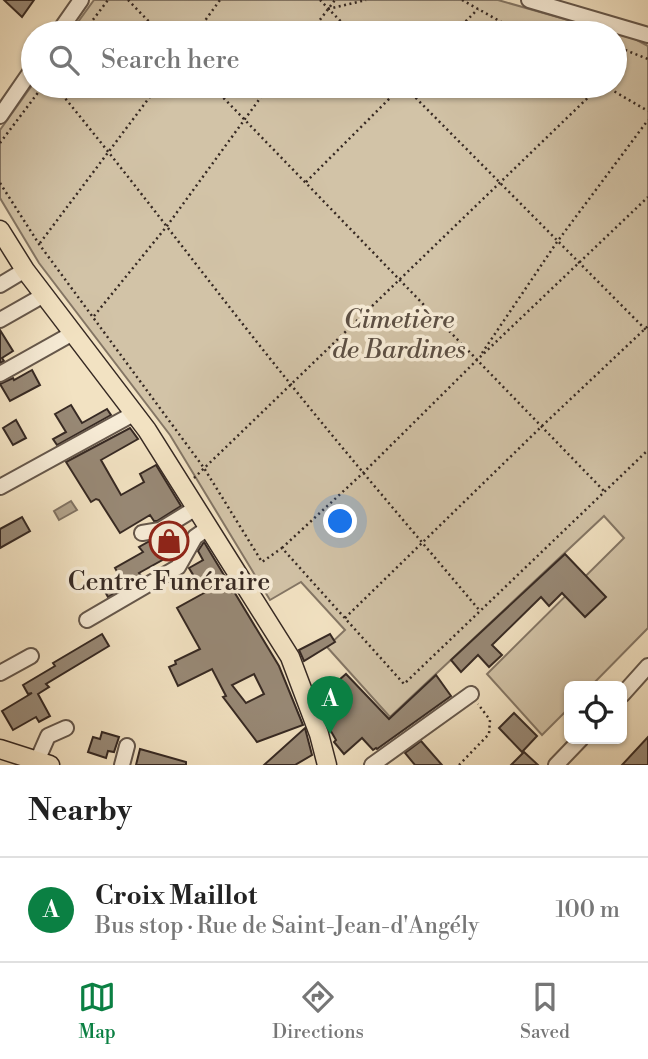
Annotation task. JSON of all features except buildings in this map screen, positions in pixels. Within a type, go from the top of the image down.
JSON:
[{"type":"main road","points":[[0,230],[25,270],[135,413],[290,657],[327,765]]},
{"type":"main road","points":[[0,749],[44,763]]},
{"type":"street","points":[[66,21],[81,0]]},
{"type":"street","points":[[529,0],[600,21]]},
{"type":"street","points":[[627,29],[648,35]]},
{"type":"street","points":[[0,116],[21,85]]},
{"type":"street","points":[[0,285],[25,270]]},
{"type":"street","points":[[0,320],[44,295]]},
{"type":"street","points":[[0,373],[73,333]]},
{"type":"street","points":[[0,487],[135,413]]},
{"type":"street","points":[[142,533],[160,530],[196,508]]},
{"type":"street","points":[[87,620],[178,567],[195,537],[208,528]]},
{"type":"street","points":[[0,673],[31,656]]},
{"type":"street","points":[[627,689],[648,666]]},
{"type":"street","points":[[372,765],[471,694]]},
{"type":"street","points":[[44,763],[48,736],[66,728]]},
{"type":"street","points":[[556,765],[576,744]]},
{"type":"street","points":[[122,765],[127,746]]},
{"type":"path","points":[[92,21],[108,0]]},
{"type":"path","points":[[128,0],[148,21]]},
{"type":"path","points":[[205,21],[220,0]]},
{"type":"path","points":[[320,0],[340,21]]},
{"type":"path","points":[[319,21],[335,0]]},
{"type":"path","points":[[328,9],[366,0]]},
{"type":"path","points":[[462,0],[500,21]]},
{"type":"path","points":[[466,21],[478,9]]},
{"type":"path","points":[[627,51],[648,59]]},
{"type":"path","points":[[0,143],[34,98]]},
{"type":"path","points":[[65,98],[291,385],[481,611]]},
{"type":"path","points":[[39,244],[149,98]]},
{"type":"path","points":[[224,98],[604,491]]},
{"type":"path","points":[[94,316],[167,226],[260,98]]},
{"type":"path","points":[[306,182],[391,98]]},
{"type":"path","points":[[345,618],[542,426],[647,329],[578,264],[415,98]]},
{"type":"path","points":[[182,486],[204,468],[590,98]]},
{"type":"path","points":[[625,98],[648,111]]},
{"type":"path","points":[[478,359],[557,242],[648,120]]},
{"type":"path","points":[[0,183],[39,244],[204,468],[262,562],[282,548],[363,473],[648,197]]},
{"type":"path","points":[[282,548],[404,684],[648,450]]},
{"type":"path","points":[[459,765],[489,734],[490,720],[471,694]]},
{"type":"green space","points":[[94,0],[498,0],[572,21],[79,21]]},
{"type":"green space","name":"Cimetière de Bardines","points":[[627,37],[648,46],[648,628],[596,681],[564,681],[564,713],[542,735],[487,674],[624,538],[604,516],[390,717],[327,647],[345,630],[301,582],[270,600],[170,435],[39,263],[0,198],[0,130],[23,98],[627,98]]},
{"type":"shaded area","points":[[71,501],[77,510],[59,520],[54,511]]},
{"type":"place","name":"Centre Funéraire","points":[[169,541]]},
{"type":"place","name":"Croix Maillot","points":[[330,734]]}]
